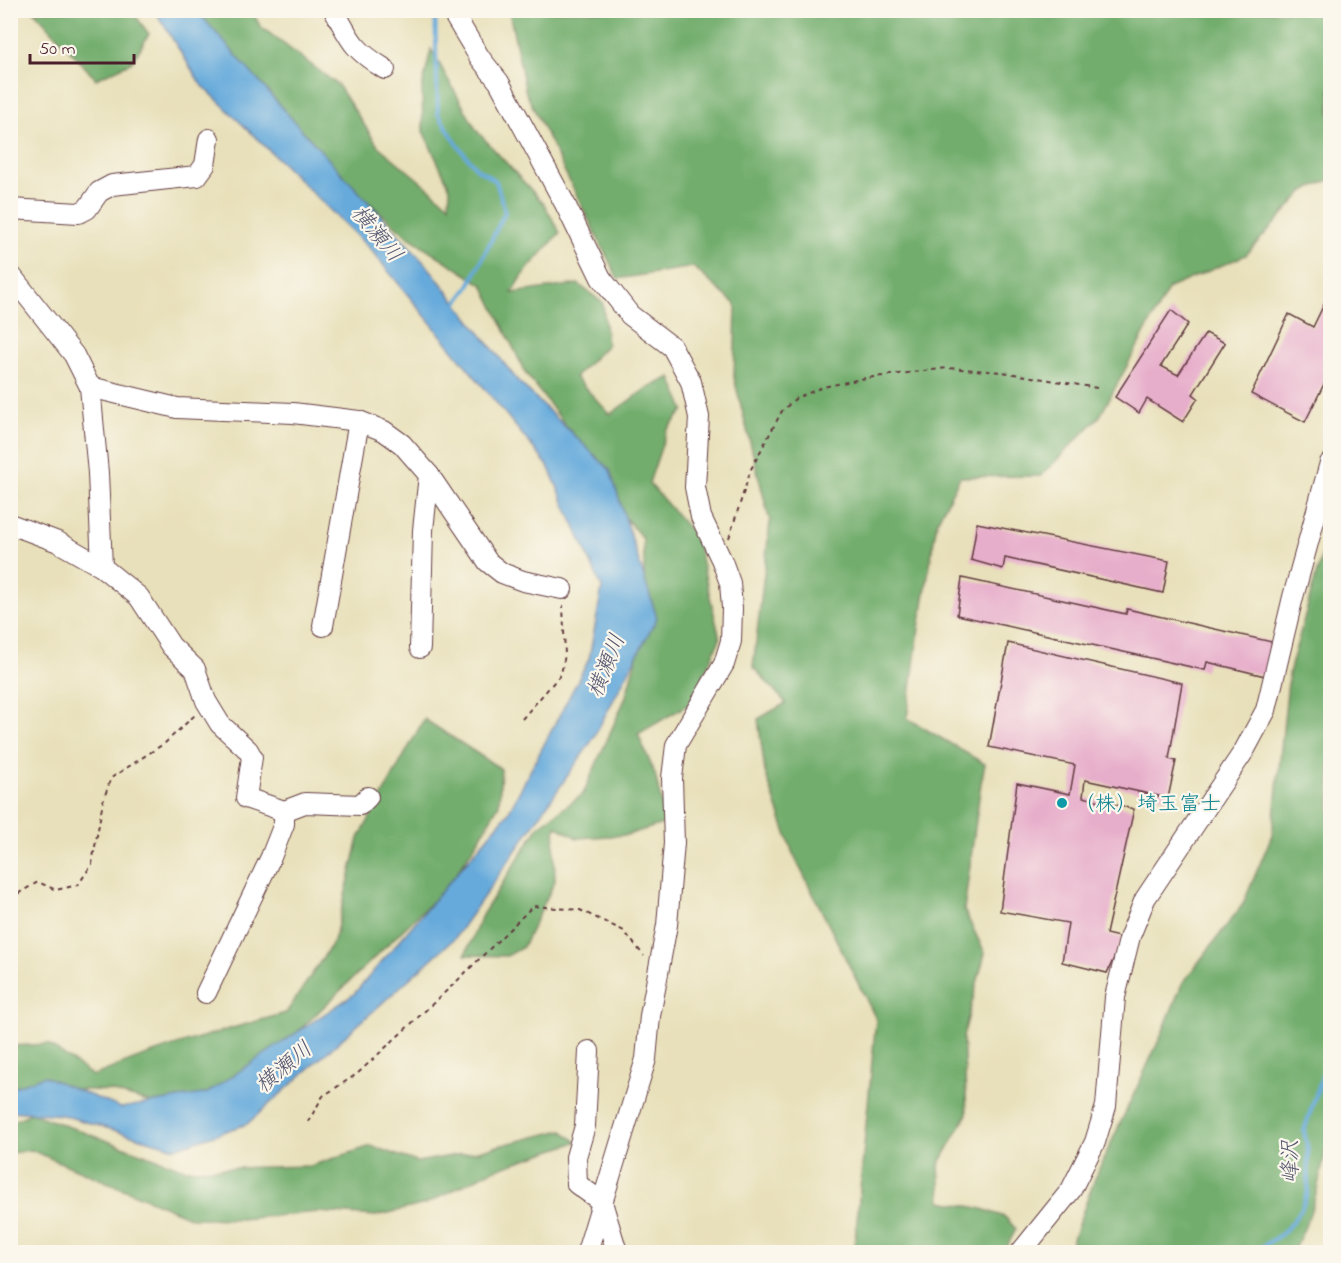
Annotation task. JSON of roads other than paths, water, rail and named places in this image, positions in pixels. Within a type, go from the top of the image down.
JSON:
[{"type":"street","points":[[334,10],[352,44],[362,55],[385,69]]},
{"type":"street","points":[[451,10],[480,58],[499,82],[565,204],[601,278],[630,315],[672,347],[691,382],[699,417],[695,487],[701,516],[730,584],[731,641],[724,664],[676,745],[672,778],[674,843],[667,925],[657,973],[646,1059],[587,1252]]},
{"type":"street","points":[[10,208],[79,213],[87,209],[99,192],[112,185],[197,176],[205,165],[208,139]]},
{"type":"street","points":[[10,274],[74,355],[90,387],[98,473],[102,567]]},
{"type":"street","points":[[90,387],[177,408],[293,412],[360,421],[384,431],[402,444],[429,475],[488,562],[502,573],[512,577],[562,589]]},
{"type":"street","points":[[323,626],[360,421]]},
{"type":"street","points":[[1021,1252],[1071,1190],[1095,1142],[1106,1106],[1115,997],[1130,936],[1145,899],[1244,751],[1266,710],[1293,597],[1330,463]]},
{"type":"street","points":[[420,648],[423,530],[429,475]]},
{"type":"street","points":[[10,524],[57,542],[102,567],[139,597],[171,646],[195,669],[206,701],[220,724],[248,750],[252,757],[246,798],[284,811],[304,803],[360,806],[368,797]]},
{"type":"street","points":[[206,993],[271,857],[284,824],[284,811]]},
{"type":"street","points":[[589,1051],[585,1126],[576,1157],[577,1184],[602,1202],[617,1252]]},
{"type":"water","name":"横瀬川","points":[[155,11],[197,11],[300,128],[430,269],[518,381],[610,470],[657,618],[591,742],[455,938],[247,1124],[175,1148],[62,1115],[11,1111],[11,1088],[44,1076],[121,1108],[207,1093],[354,994],[508,813],[589,659],[602,588],[548,466],[371,250],[200,83]]},
{"type":"waterway","points":[[435,10],[438,114],[459,147],[477,169],[496,181],[505,212],[468,288],[455,305]]},
{"type":"waterway","name":"峰沢","points":[[1254,1252],[1283,1233],[1301,1210],[1308,1191],[1308,1151],[1304,1131],[1330,1052]]},
{"type":"waterway","name":"峰沢","points":[[1170,1252],[1201,1252]]},
{"type":"place","name":"（株）埼玉富士","points":[[1062,803]]}]
